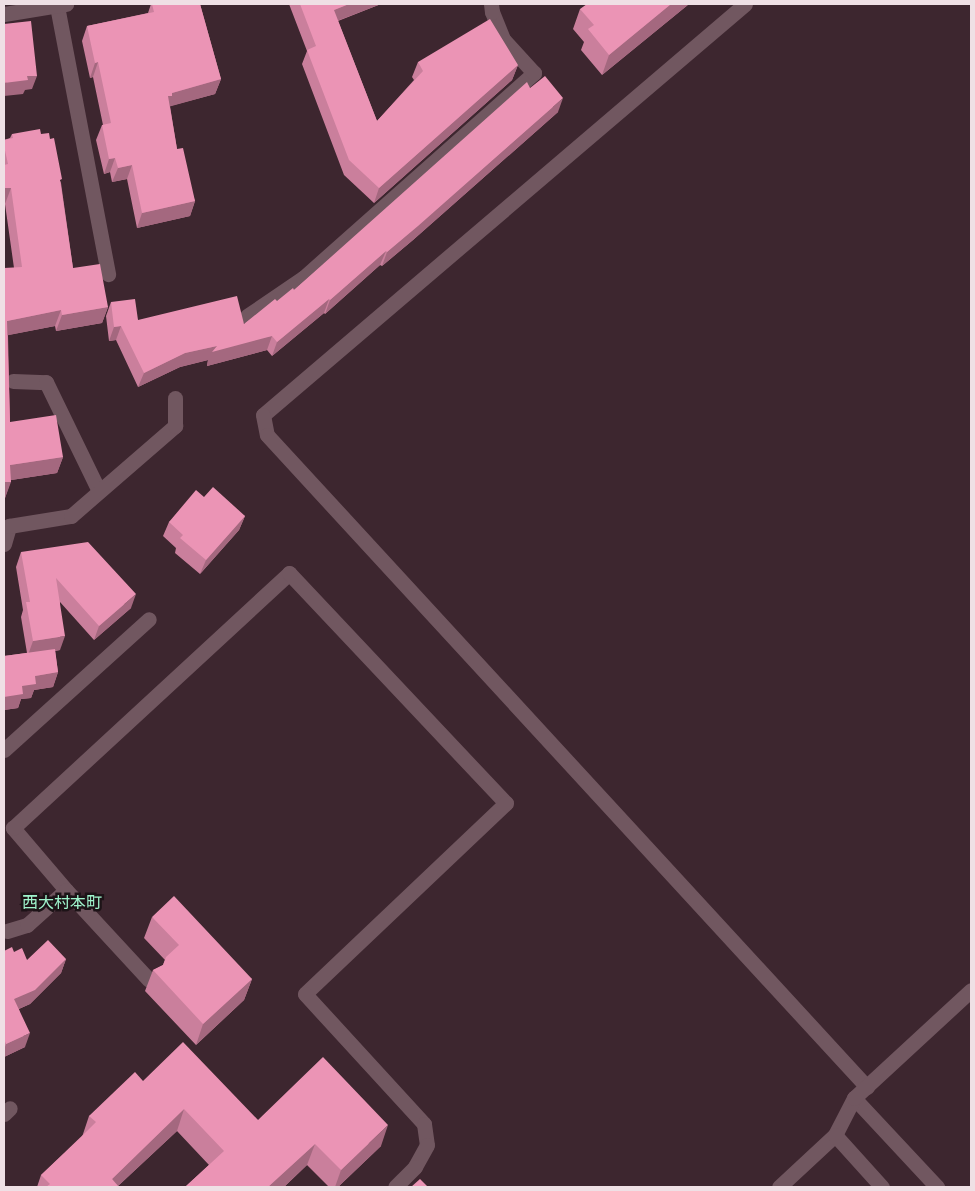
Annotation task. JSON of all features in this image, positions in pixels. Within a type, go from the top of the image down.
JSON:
[{"type":"street","points":[[247,316],[303,278],[534,73],[503,39],[492,12],[491,4]]},
{"type":"street","points":[[745,4],[263,415],[267,435],[867,1087]]},
{"type":"street","points":[[4,14],[62,5],[108,274]]},
{"type":"street","points":[[13,381],[46,382],[99,491]]},
{"type":"street","points":[[4,544],[9,526],[71,516],[175,426],[175,398]]},
{"type":"street","points":[[149,980],[66,890],[13,828],[289,574],[506,803],[305,994],[424,1124],[427,1145],[415,1167],[395,1187]]},
{"type":"street","points":[[4,750],[149,619]]},
{"type":"street","points":[[5,930],[27,925],[66,890]]},
{"type":"street","points":[[779,1187],[835,1135],[854,1098],[971,990]]},
{"type":"street","points":[[854,1098],[937,1187]]},
{"type":"street","points":[[835,1135],[882,1187]]},
{"type":"building","points":[[152,4],[200,4],[221,79],[172,93],[172,96],[168,96],[177,149],[183,148],[195,201],[142,213],[132,165],[118,168],[115,158],[109,159],[102,125],[111,123],[98,62],[95,63],[87,26],[154,12]]},
{"type":"building","points":[[300,4],[349,4],[334,10],[377,121],[423,71],[418,62],[490,19],[518,65],[379,188],[349,160],[307,50],[316,46]]},
{"type":"building","points":[[587,4],[671,4],[609,55],[588,29],[594,25],[580,9]]},
{"type":"building","points":[[31,21],[37,76],[27,76],[28,80],[4,83],[4,24]]},
{"type":"building","points":[[545,76],[563,98],[418,226],[277,342],[272,336],[212,352],[217,346],[185,353],[144,373],[121,326],[114,327],[111,302],[135,299],[138,320],[237,296],[244,324],[275,299],[277,301],[293,288],[294,290],[527,82],[530,88]]},
{"type":"building","points":[[40,129],[41,134],[49,133],[50,139],[54,138],[62,179],[60,180],[73,268],[100,264],[108,307],[62,315],[61,310],[7,321],[10,422],[56,415],[63,457],[10,465],[11,482],[4,482],[4,268],[22,267],[11,188],[4,188],[4,165],[8,164],[4,140],[13,138],[12,134]]},
{"type":"building","points":[[213,487],[245,516],[206,560],[180,538],[183,535],[169,522],[196,490],[204,497]]},
{"type":"building","points":[[88,542],[136,594],[99,626],[56,578],[65,636],[33,641],[26,602],[30,602],[21,552]]},
{"type":"building","points":[[55,649],[58,672],[35,676],[36,684],[22,686],[23,694],[4,697],[4,656]]},
{"type":"building","points":[[174,896],[252,979],[203,1024],[153,970],[163,965],[166,957],[179,945],[152,917]]},
{"type":"building","points":[[48,940],[66,959],[35,990],[14,999],[30,1033],[6,1044],[4,1039],[4,951],[12,947],[14,952],[22,948],[27,960]]},
{"type":"building","points":[[183,1042],[258,1120],[323,1057],[388,1125],[341,1170],[315,1144],[268,1187],[185,1187],[224,1151],[184,1109],[112,1179],[119,1187],[46,1187],[50,1184],[41,1175],[96,1122],[89,1116],[135,1072],[143,1081]]},
{"type":"building","points":[[420,1179],[428,1187],[411,1187]]},
{"type":"district","name":"西大村本町","points":[[62,903]]}]
